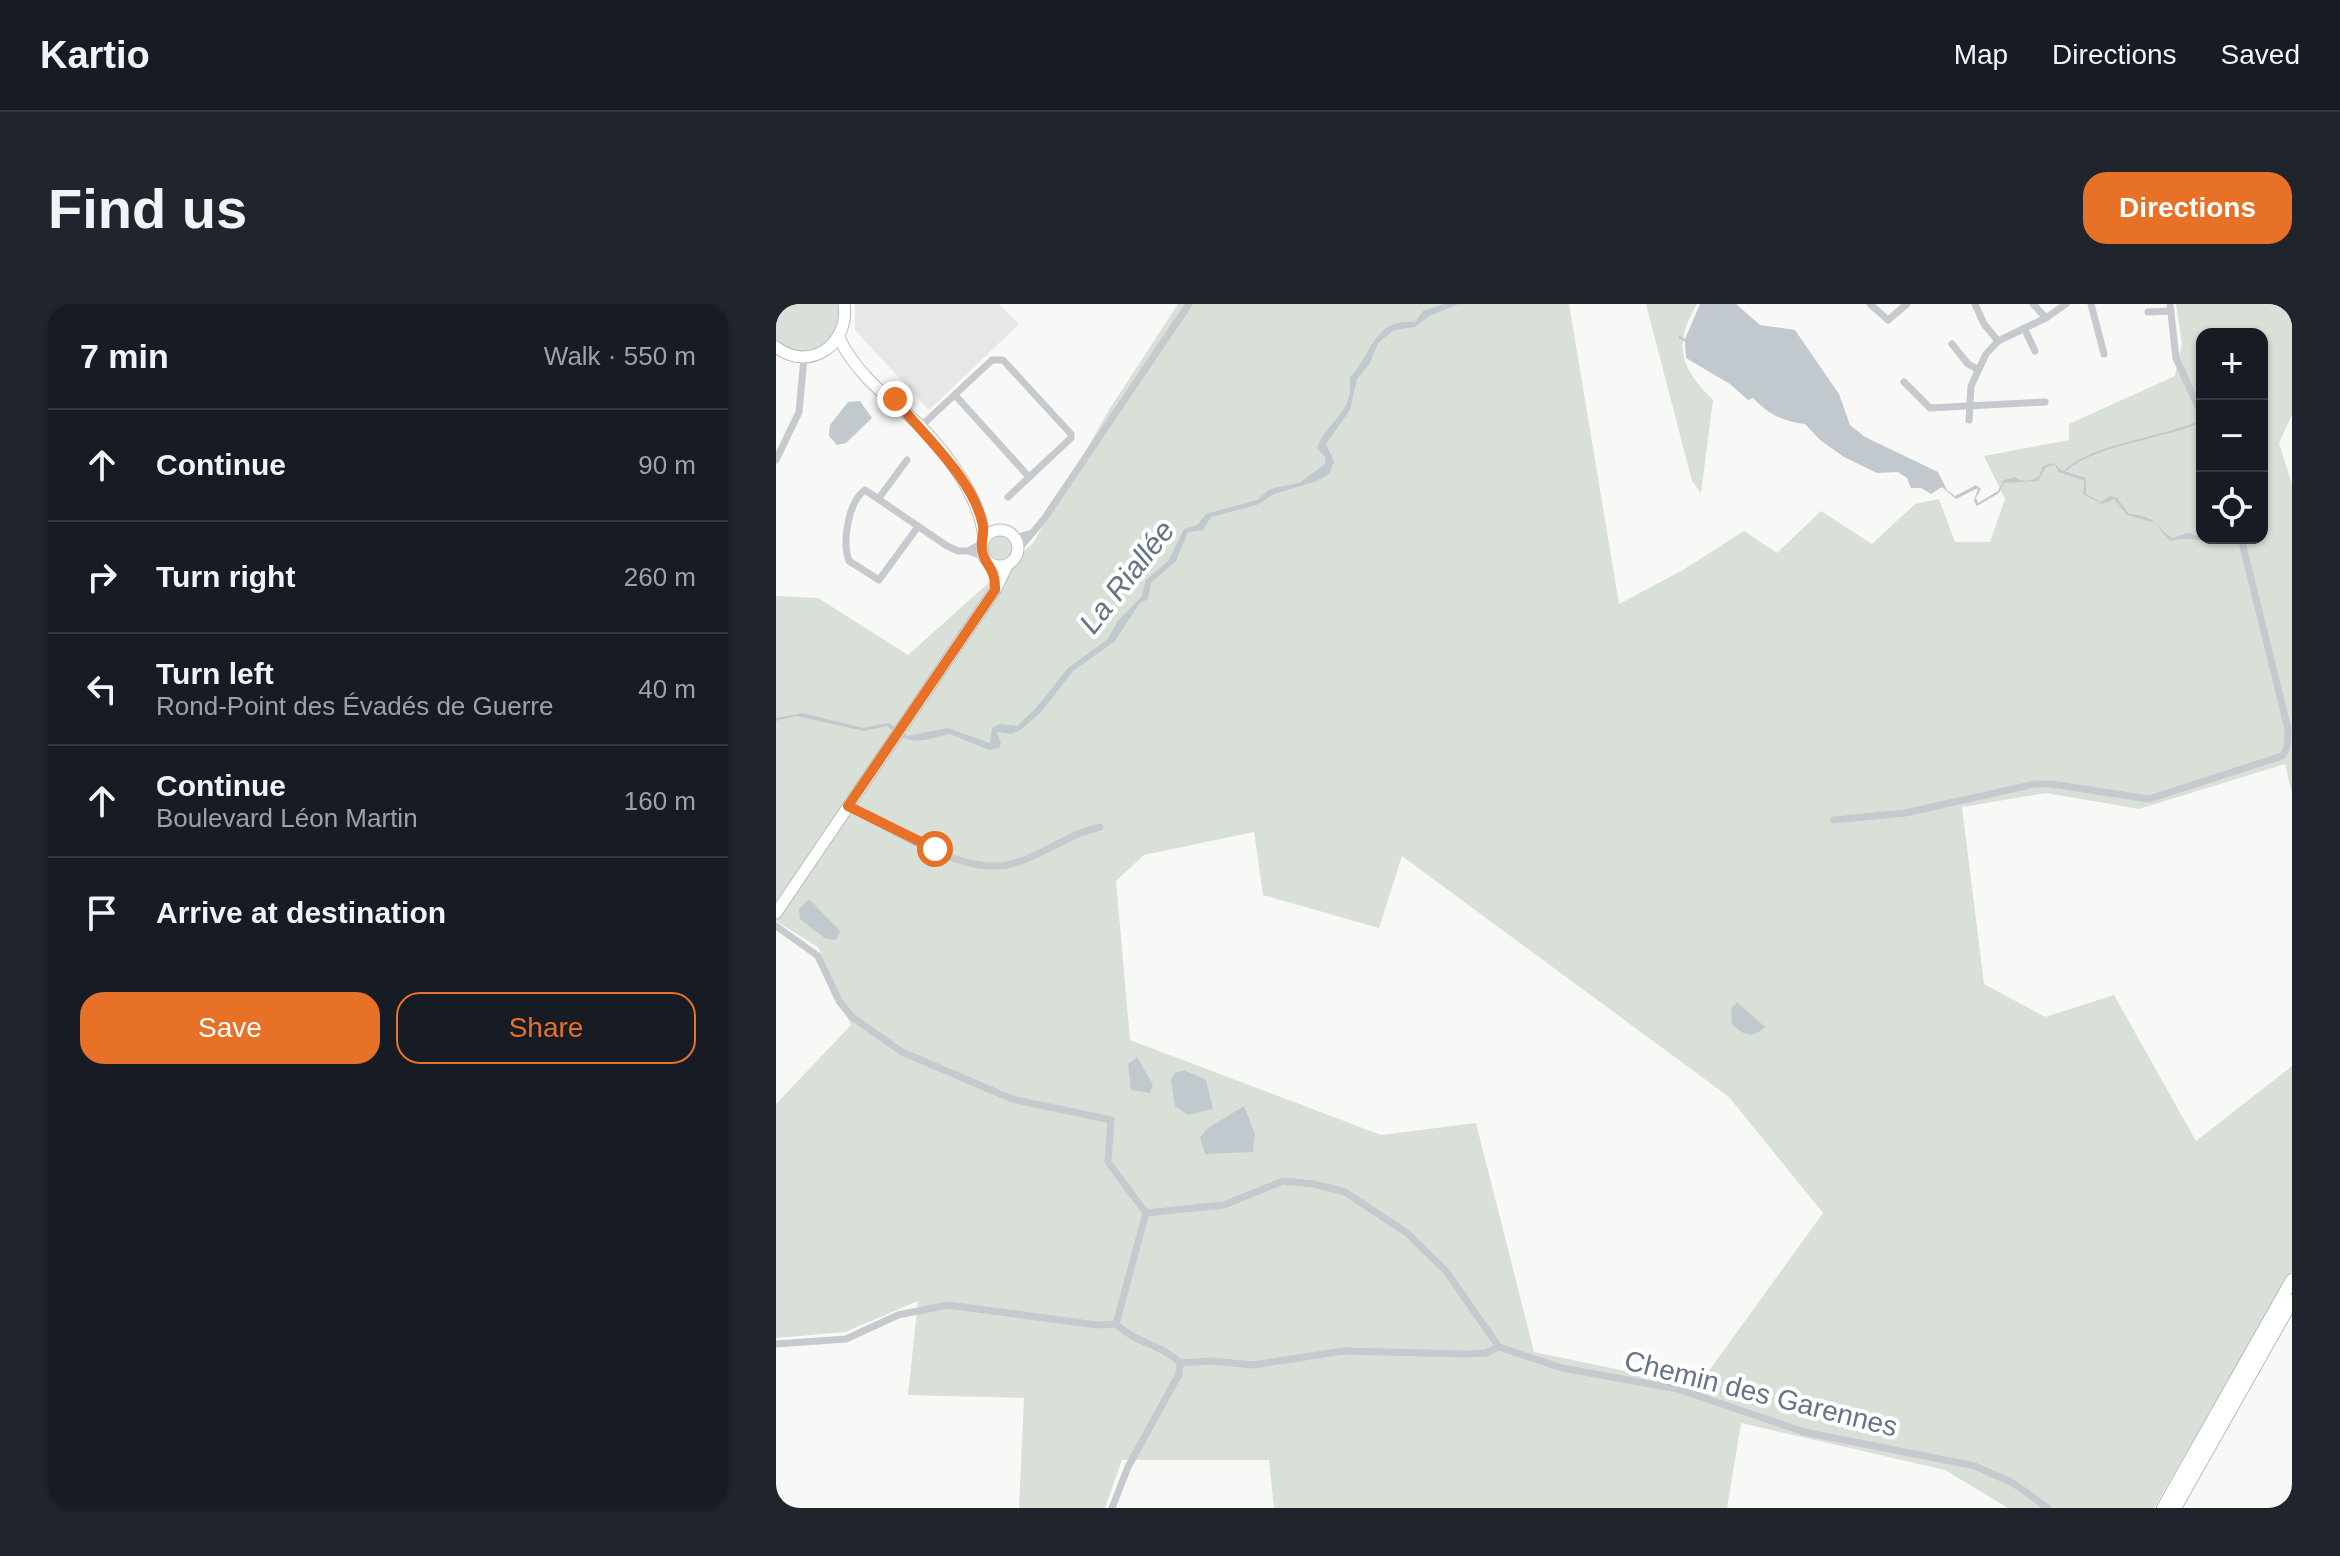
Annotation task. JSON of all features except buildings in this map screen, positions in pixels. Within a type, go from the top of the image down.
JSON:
[{"type":"highway","points":[[2163,1508],[2292,1280]]},
{"type":"highway","points":[[2175,1508],[2292,1301]]},
{"type":"main road","points":[[776,347],[804,358],[823,353],[839,338],[845,315],[844,304]]},
{"type":"main road","points":[[839,338],[857,367]]},
{"type":"main road","points":[[776,913],[995,590],[1017,551],[1015,538],[979,513],[948,461],[885,388],[857,367],[823,353]]},
{"type":"main road","points":[[979,513],[995,590]]},
{"type":"main road","points":[[985,550],[1000,530]]},
{"type":"main road","points":[[985,550],[1008,564]]},
{"type":"main road","points":[[776,1504],[781,1508]]},
{"type":"street","points":[[1017,551],[1189,304]]},
{"type":"street","points":[[1870,304],[1888,320],[1907,304]]},
{"type":"street","points":[[1975,304],[1984,324],[1998,341]]},
{"type":"street","points":[[2033,304],[2046,318]]},
{"type":"street","points":[[1969,420],[1977,369],[1998,341],[2046,318],[2066,304]]},
{"type":"street","points":[[2091,304],[2104,354]]},
{"type":"street","points":[[2148,312],[2171,307],[2176,358],[2196,402]]},
{"type":"street","points":[[2024,328],[2035,351]]},
{"type":"street","points":[[1952,344],[1968,364],[1977,369]]},
{"type":"street","points":[[776,460],[799,412],[804,358]]},
{"type":"street","points":[[920,427],[992,360],[999,358],[1068,428],[1071,438],[1008,497]]},
{"type":"street","points":[[1904,382],[1930,408],[2045,402]]},
{"type":"street","points":[[955,395],[1029,477]]},
{"type":"street","points":[[879,498],[907,460]]},
{"type":"street","points":[[917,528],[879,580],[849,561],[846,548],[855,500],[865,490],[917,528],[930,532],[958,551],[985,550]]},
{"type":"street","points":[[1015,538],[1033,532]]},
{"type":"street","points":[[1834,820],[1905,813],[2035,784],[2149,799],[2282,756],[2287,748],[2288,729],[2242,544]]},
{"type":"street","points":[[848,806],[947,855],[971,865],[991,867],[1015,864],[1070,835],[1100,827]]},
{"type":"street","points":[[776,926],[818,956],[839,1001],[852,1017],[902,1052],[1012,1099],[1111,1120],[1108,1162],[1146,1213]]},
{"type":"street","points":[[776,1344],[846,1339],[898,1315],[948,1305],[1097,1325],[1116,1324],[1133,1340],[1156,1348],[1180,1363],[1253,1365],[1320,1352],[1468,1354],[1486,1353],[1499,1347],[1455,1282],[1417,1242],[1381,1212],[1345,1192],[1314,1184],[1283,1181],[1224,1205],[1146,1213]]},
{"type":"street","points":[[1116,1324],[1146,1213]]},
{"type":"street","name":"Chemin des Garennes","points":[[1499,1347],[1562,1368],[1678,1389],[1804,1432],[1963,1463],[2000,1476],[2048,1508]]},
{"type":"street","points":[[1112,1508],[1128,1467],[1179,1374],[1180,1363]]},
{"type":"shaded area","points":[[776,304],[838,304],[838,328],[823,348],[804,351],[787,348],[776,341]]},
{"type":"shaded area","points":[[855,304],[999,304],[1019,324],[929,410],[855,330]]},
{"type":"shaded area","points":[[1178,304],[1569,304],[1619,604],[1683,570],[1744,531],[1777,553],[1821,511],[1872,544],[1915,504],[1939,499],[1955,542],[1990,542],[2005,499],[1984,456],[2069,440],[2069,424],[2175,376],[2182,343],[2176,304],[2292,304],[2292,415],[2279,443],[2292,484],[2292,793],[2285,764],[2139,809],[2046,793],[1962,807],[1984,984],[2045,1017],[2114,995],[2196,1141],[2292,1066],[2292,1271],[2154,1508],[2008,1508],[1945,1470],[1741,1423],[1727,1508],[1274,1508],[1269,1460],[1122,1460],[1105,1508],[1019,1508],[1024,1398],[908,1395],[918,1301],[845,1332],[776,1338],[776,1104],[851,1025],[818,947],[776,921],[776,596],[818,598],[908,655],[1033,543],[1109,410]],"holes":[[[1254,832],[1263,895],[1379,928],[1402,856],[1729,1097],[1823,1213],[1698,1386],[1534,1352],[1476,1123],[1381,1135],[1130,1040],[1116,881],[1144,855]]]},
{"type":"shaded area","name":"La Riallée","points":[[1444,304],[1459,304],[1429,316],[1415,327],[1394,330],[1378,343],[1369,365],[1357,379],[1350,410],[1326,444],[1334,462],[1329,474],[1317,481],[1274,494],[1257,505],[1211,517],[1203,530],[1188,532],[1176,561],[1151,583],[1148,599],[1139,604],[1115,641],[1073,671],[1042,711],[1022,729],[1012,734],[997,732],[1001,744],[999,748],[989,750],[950,734],[910,740],[887,726],[864,731],[796,716],[776,721],[776,718],[802,713],[863,728],[889,723],[907,736],[948,728],[990,743],[992,728],[1000,724],[1017,726],[1068,668],[1108,639],[1117,622],[1141,597],[1146,580],[1168,561],[1184,529],[1197,525],[1206,514],[1257,500],[1270,489],[1299,483],[1325,464],[1326,458],[1317,448],[1346,404],[1350,394],[1350,377],[1375,339],[1391,326],[1415,322],[1423,311]]},
{"type":"shaded area","points":[[1646,304],[1697,304],[1684,332],[1683,344],[1687,367],[1713,400],[1701,493],[1692,481]]},
{"type":"shaded area","points":[[1700,304],[1736,304],[1760,325],[1795,330],[1839,394],[1850,425],[1865,437],[1938,472],[1947,490],[1955,496],[1976,485],[1981,489],[1976,498],[1978,503],[1998,491],[2004,480],[2015,477],[2024,481],[2033,479],[2039,476],[2043,466],[2054,463],[2061,470],[2086,478],[2086,494],[2101,502],[2110,496],[2117,498],[2129,514],[2151,519],[2172,538],[2187,533],[2196,535],[2196,540],[2170,541],[2155,523],[2127,515],[2114,499],[2102,504],[2083,494],[2085,481],[2059,472],[2055,465],[2046,467],[2038,481],[2004,483],[1999,493],[1977,506],[1974,501],[1978,488],[1956,499],[1942,487],[1931,494],[1921,488],[1911,488],[1907,478],[1898,472],[1877,473],[1844,457],[1820,440],[1805,424],[1777,416],[1753,398],[1748,400],[1730,384],[1686,358],[1685,342],[1679,335],[1685,339]]},
{"type":"shaded area","points":[[860,401],[872,418],[846,443],[837,445],[829,436],[830,425],[848,402]]},
{"type":"shaded area","points":[[1000,533],[1010,537],[1014,547],[1010,557],[1000,561],[990,557],[986,547],[990,537]]},
{"type":"shaded area","points":[[809,899],[840,931],[836,940],[826,939],[800,919],[799,909]]},
{"type":"shaded area","points":[[1737,1002],[1765,1027],[1752,1034],[1736,1028],[1732,1024],[1731,1009]]},
{"type":"shaded area","points":[[1137,1057],[1153,1085],[1150,1093],[1131,1090],[1128,1064]]},
{"type":"shaded area","points":[[1184,1070],[1206,1080],[1213,1109],[1188,1115],[1175,1106],[1171,1080],[1175,1073]]},
{"type":"shaded area","points":[[1244,1106],[1255,1134],[1253,1152],[1205,1154],[1200,1137],[1208,1128]]},
{"type":"waterway","points":[[2066,470],[2093,454],[2196,423]]},
{"type":"route","points":[[895,399],[948,461],[975,504],[983,526],[982,552],[996,579],[995,590],[848,806],[935,849]]}]
